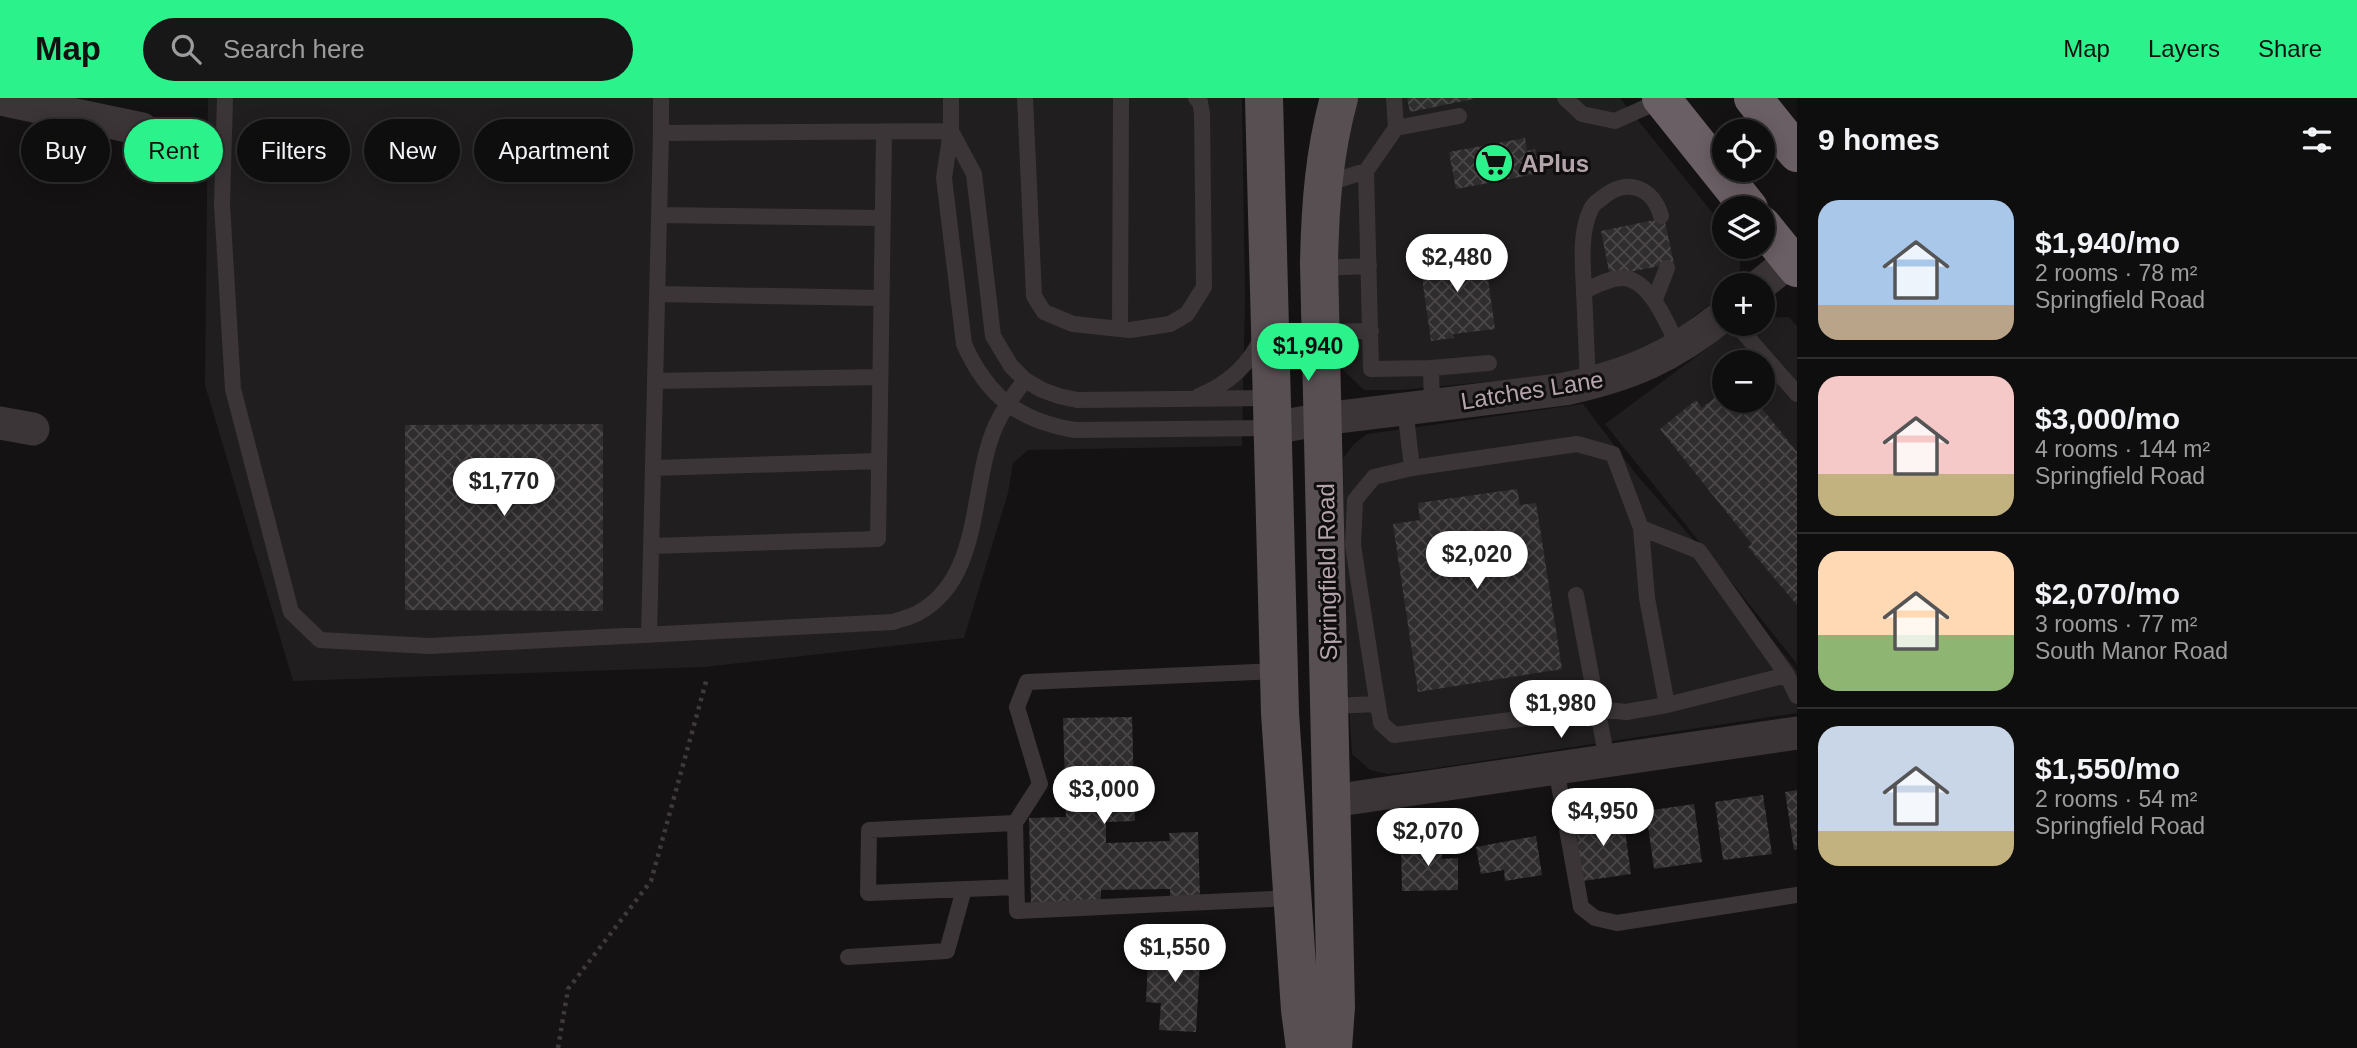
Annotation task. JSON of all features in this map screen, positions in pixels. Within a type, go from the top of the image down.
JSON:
[{"type":"highway","points":[[1753,98],[1797,153]]},
{"type":"highway","points":[[1661,99],[1739,196]]},
{"type":"highway","points":[[1775,241],[1794,264]]},
{"type":"main road","name":"Springfield Road","points":[[1264,98],[1279,671],[1300,1010],[1306,1048]]},
{"type":"main road","name":"Springfield Road","points":[[1333,1048],[1336,1007],[1331,706],[1340,545],[1323,419],[1319,268],[1324,164],[1339,98]]},
{"type":"street","points":[[0,99],[124,125]]},
{"type":"street","points":[[1775,276],[1794,264]]},
{"type":"street","name":"Latches Lane","points":[[1272,413],[1323,419],[1588,384],[1625,374],[1654,362],[1712,324]]},
{"type":"street","points":[[0,423],[33,429]]},
{"type":"street","points":[[1332,801],[1797,733]]},
{"type":"lane","points":[[225,98],[222,204],[233,389],[291,612],[320,640],[429,646],[893,622],[918,613],[940,597],[954,580],[964,557],[995,426],[1007,404],[1026,380]]},
{"type":"lane","points":[[649,635],[661,98]]},
{"type":"lane","points":[[951,98],[951,131],[944,178],[964,344],[974,367],[988,386],[1007,404],[1028,418],[1075,430],[1272,413]]},
{"type":"lane","points":[[1025,98],[1034,296],[1044,312],[1073,324],[1120,330],[1170,324],[1187,314],[1204,287],[1202,114],[1196,98]]},
{"type":"lane","points":[[1120,330],[1121,98]]},
{"type":"lane","points":[[1394,98],[1396,128],[1366,171],[1371,369],[1489,363]]},
{"type":"lane","points":[[1565,98],[1581,114],[1615,121],[1661,99]]},
{"type":"lane","points":[[1396,128],[1459,116]]},
{"type":"lane","points":[[661,133],[951,131]]},
{"type":"lane","points":[[951,131],[974,174],[993,336],[1011,366],[1026,380],[1059,397],[1077,400],[1194,399],[1272,413]]},
{"type":"lane","points":[[651,546],[878,539],[884,132]]},
{"type":"lane","points":[[1323,185],[1366,171]]},
{"type":"lane","points":[[1588,384],[1583,232],[1592,206],[1609,191],[1637,187],[1649,194],[1658,204],[1661,216]]},
{"type":"lane","points":[[659,215],[883,218]]},
{"type":"lane","points":[[1319,268],[1369,266]]},
{"type":"lane","points":[[1655,299],[1667,268]]},
{"type":"lane","points":[[1584,291],[1617,279],[1636,279],[1655,299],[1679,348]]},
{"type":"lane","points":[[657,294],[881,298]]},
{"type":"lane","points":[[1194,399],[1215,390],[1239,372],[1258,346],[1270,318]]},
{"type":"lane","points":[[1321,332],[1371,331]]},
{"type":"lane","points":[[1746,336],[1797,394]]},
{"type":"lane","points":[[1412,468],[1418,407],[1431,368]]},
{"type":"lane","points":[[655,381],[880,377]]},
{"type":"lane","points":[[1667,705],[1647,598],[1641,528],[1612,454],[1577,444],[1412,468],[1374,477],[1355,500],[1340,545],[1381,723],[1394,735],[1598,709],[1626,712],[1667,705],[1787,675]]},
{"type":"lane","points":[[653,468],[879,461]]},
{"type":"lane","points":[[1641,528],[1699,551],[1787,675],[1797,696]]},
{"type":"lane","points":[[1576,595],[1607,761]]},
{"type":"lane","points":[[1279,671],[1027,682],[1017,708],[1040,784],[1015,823],[1017,911],[1293,898]]},
{"type":"lane","points":[[1331,706],[1378,704]]},
{"type":"lane","points":[[1556,768],[1581,907],[1595,918],[1617,923],[1797,895]]},
{"type":"lane","points":[[1015,823],[869,830],[868,892],[1016,887]]},
{"type":"lane","points":[[848,957],[947,951],[964,889]]},
{"type":"path","points":[[558,1048],[568,989],[651,881],[708,678]]},
{"type":"shaded area","points":[[208,98],[1242,98],[1245,298],[1242,446],[1028,450],[1013,463],[1008,493],[964,638],[704,667],[293,681],[205,385],[207,182],[223,182],[223,119],[208,119]]},
{"type":"shaded area","points":[[1355,98],[1620,98],[1712,212],[1712,259],[1740,259],[1740,269],[1737,273],[1712,273],[1712,302],[1682,326],[1621,362],[1550,376],[1400,390],[1364,390],[1342,369],[1334,283],[1344,160]]},
{"type":"shaded area","points":[[1789,317],[1797,326],[1797,664],[1605,424],[1724,336],[1775,336],[1775,318]]},
{"type":"shaded area","points":[[1583,404],[1636,474],[1698,545],[1797,671],[1797,713],[1422,770],[1387,774],[1370,770],[1352,754],[1345,635],[1343,458],[1354,444],[1367,434]]},
{"type":"building","points":[[1407,98],[1473,98],[1473,99],[1410,112]]},
{"type":"building","name":"APlus","points":[[1525,138],[1527,151],[1535,149],[1540,173],[1456,189],[1449,152]]},
{"type":"building","points":[[1664,218],[1674,263],[1610,276],[1601,231]]},
{"type":"building","points":[[1484,251],[1495,329],[1453,334],[1454,338],[1431,341],[1419,256],[1443,253],[1444,257]]},
{"type":"building","points":[[1696,400],[1702,408],[1712,400],[1712,413],[1766,413],[1797,452],[1797,605],[1748,547],[1752,544],[1660,429]]},
{"type":"building","points":[[603,424],[603,611],[405,610],[405,425]]},
{"type":"building","points":[[1517,489],[1520,505],[1536,503],[1562,669],[1418,692],[1393,524],[1420,520],[1418,503]]},
{"type":"building","points":[[1132,717],[1135,821],[1106,822],[1106,843],[1170,841],[1169,833],[1198,832],[1200,898],[1170,899],[1170,889],[1101,890],[1101,901],[1031,903],[1029,818],[1066,817],[1063,718]]},
{"type":"building","points":[[1797,790],[1797,849],[1794,850],[1785,792]]},
{"type":"building","points":[[1763,795],[1772,854],[1723,860],[1715,802]]},
{"type":"building","points":[[1694,804],[1702,862],[1654,869],[1646,811]]},
{"type":"building","points":[[1623,816],[1631,874],[1583,881],[1575,823]]},
{"type":"building","points":[[1536,836],[1542,875],[1505,881],[1504,870],[1481,874],[1476,847]]},
{"type":"building","points":[[1442,842],[1442,859],[1458,858],[1458,890],[1402,891],[1401,843]]},
{"type":"building","points":[[1149,941],[1201,944],[1196,1032],[1159,1030],[1161,1003],[1146,1002]]},
{"type":"place","name":"APlus","points":[[1494,163]]}]
